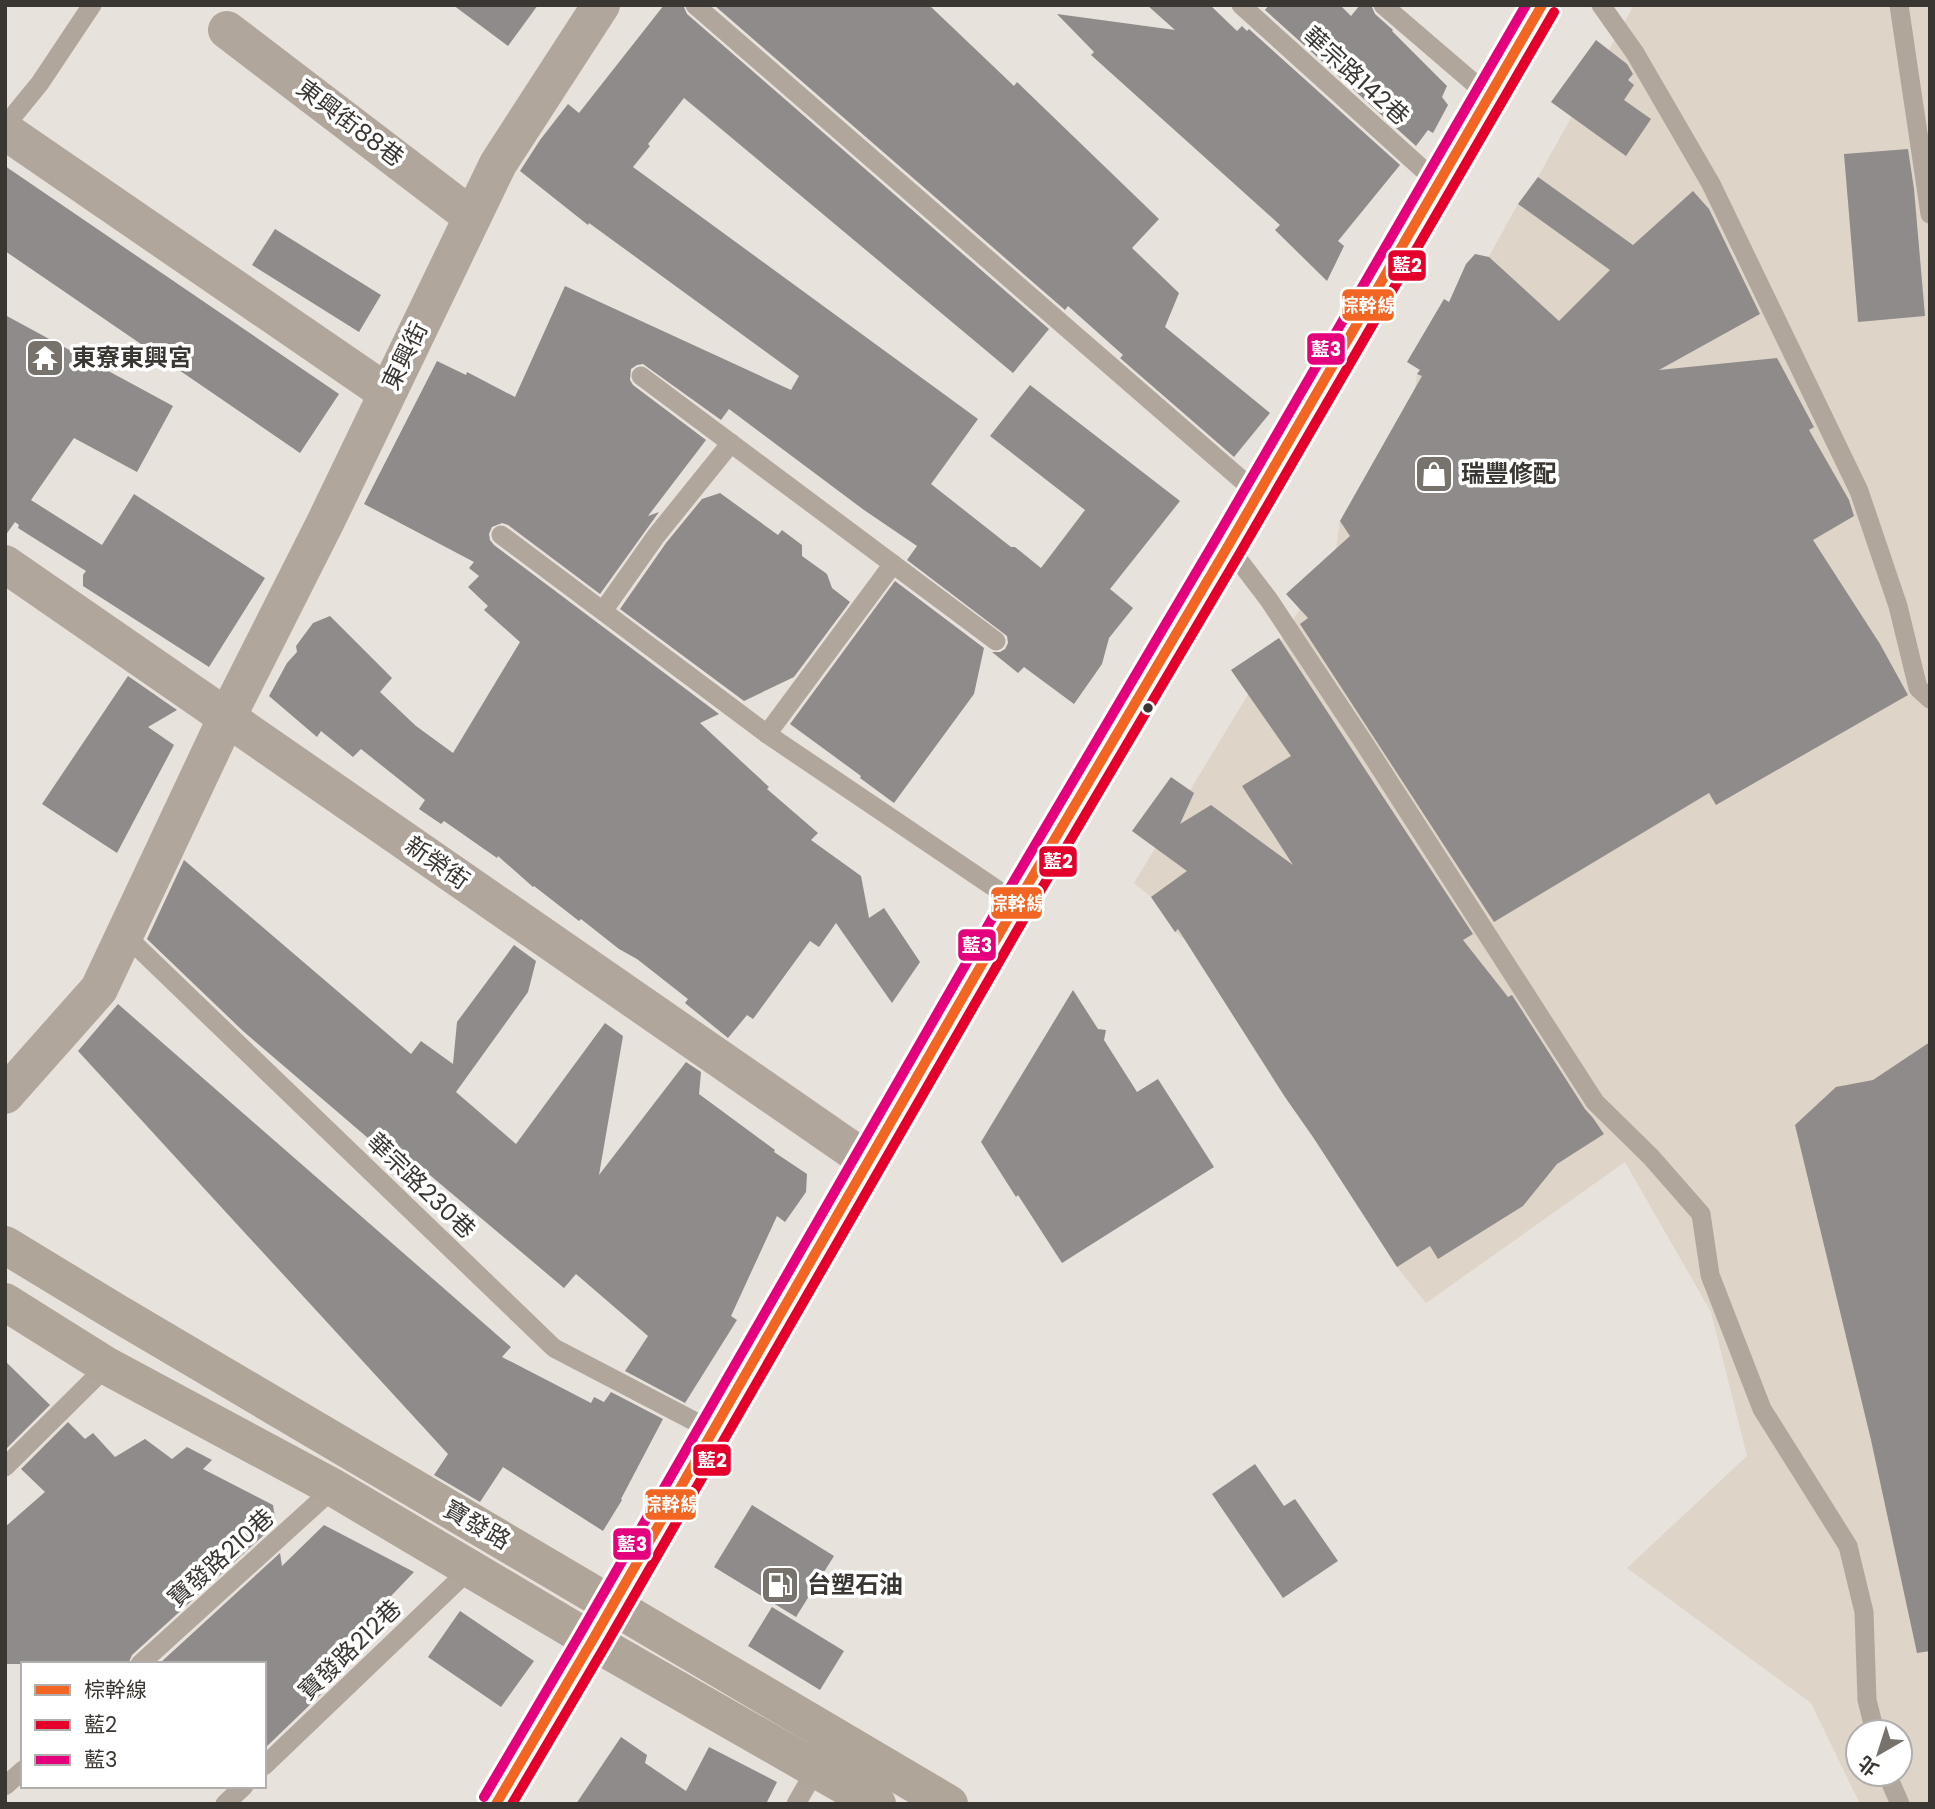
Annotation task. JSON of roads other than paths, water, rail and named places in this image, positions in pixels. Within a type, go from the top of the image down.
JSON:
[{"type":"main road","points":[[496,1804],[1017,903],[1542,5]]},
{"type":"main road","name":"寶發路","points":[[5,1245],[949,1804]]},
{"type":"main road","name":"寶發路","points":[[5,1302],[107,1366],[334,1488],[592,1641],[877,1804]]},
{"type":"street","name":"東興街","points":[[5,1095],[99,989],[227,717],[326,521],[498,164],[601,5]]},
{"type":"street","name":"東興街88巷","points":[[227,30],[472,217]]},
{"type":"street","points":[[5,129],[387,393]]},
{"type":"street","name":"新榮街","points":[[5,564],[869,1162]]},
{"type":"lane","points":[[5,129],[40,83],[92,5]]},
{"type":"lane","points":[[695,5],[1258,494]]},
{"type":"lane","name":"華宗路142巷","points":[[1241,5],[1438,183]]},
{"type":"lane","points":[[1382,5],[1489,96]]},
{"type":"lane","points":[[1601,5],[1635,54],[1711,184],[1859,491],[1898,606],[1918,688],[1930,699]]},
{"type":"lane","points":[[1899,5],[1930,214]]},
{"type":"lane","points":[[641,376],[996,641]]},
{"type":"lane","points":[[603,611],[656,536],[731,443]]},
{"type":"lane","points":[[501,535],[767,734],[1017,903]]},
{"type":"lane","points":[[1228,546],[1269,600],[1349,721],[1595,1102],[1651,1157],[1700,1214],[1710,1275],[1762,1409],[1848,1546],[1864,1612],[1867,1700],[1872,1718]]},
{"type":"lane","points":[[767,734],[893,564]]},
{"type":"lane","name":"華宗路230巷","points":[[125,935],[554,1348],[713,1431]]},
{"type":"lane","points":[[5,1467],[107,1366]]},
{"type":"lane","name":"寶發路210巷","points":[[142,1662],[334,1488]]},
{"type":"lane","name":"寶發路212巷","points":[[266,1764],[470,1569]]},
{"type":"lane","points":[[796,1804],[816,1769]]},
{"type":"lane","points":[[5,1786],[21,1772]]},
{"type":"lane","points":[[225,1804],[242,1788]]},
{"type":"place","name":"東寮東興宮","points":[[45,358]]},
{"type":"place","name":"瑞豐修配","points":[[1434,474]]},
{"type":"place","name":"台塑石油","points":[[780,1585]]}]
